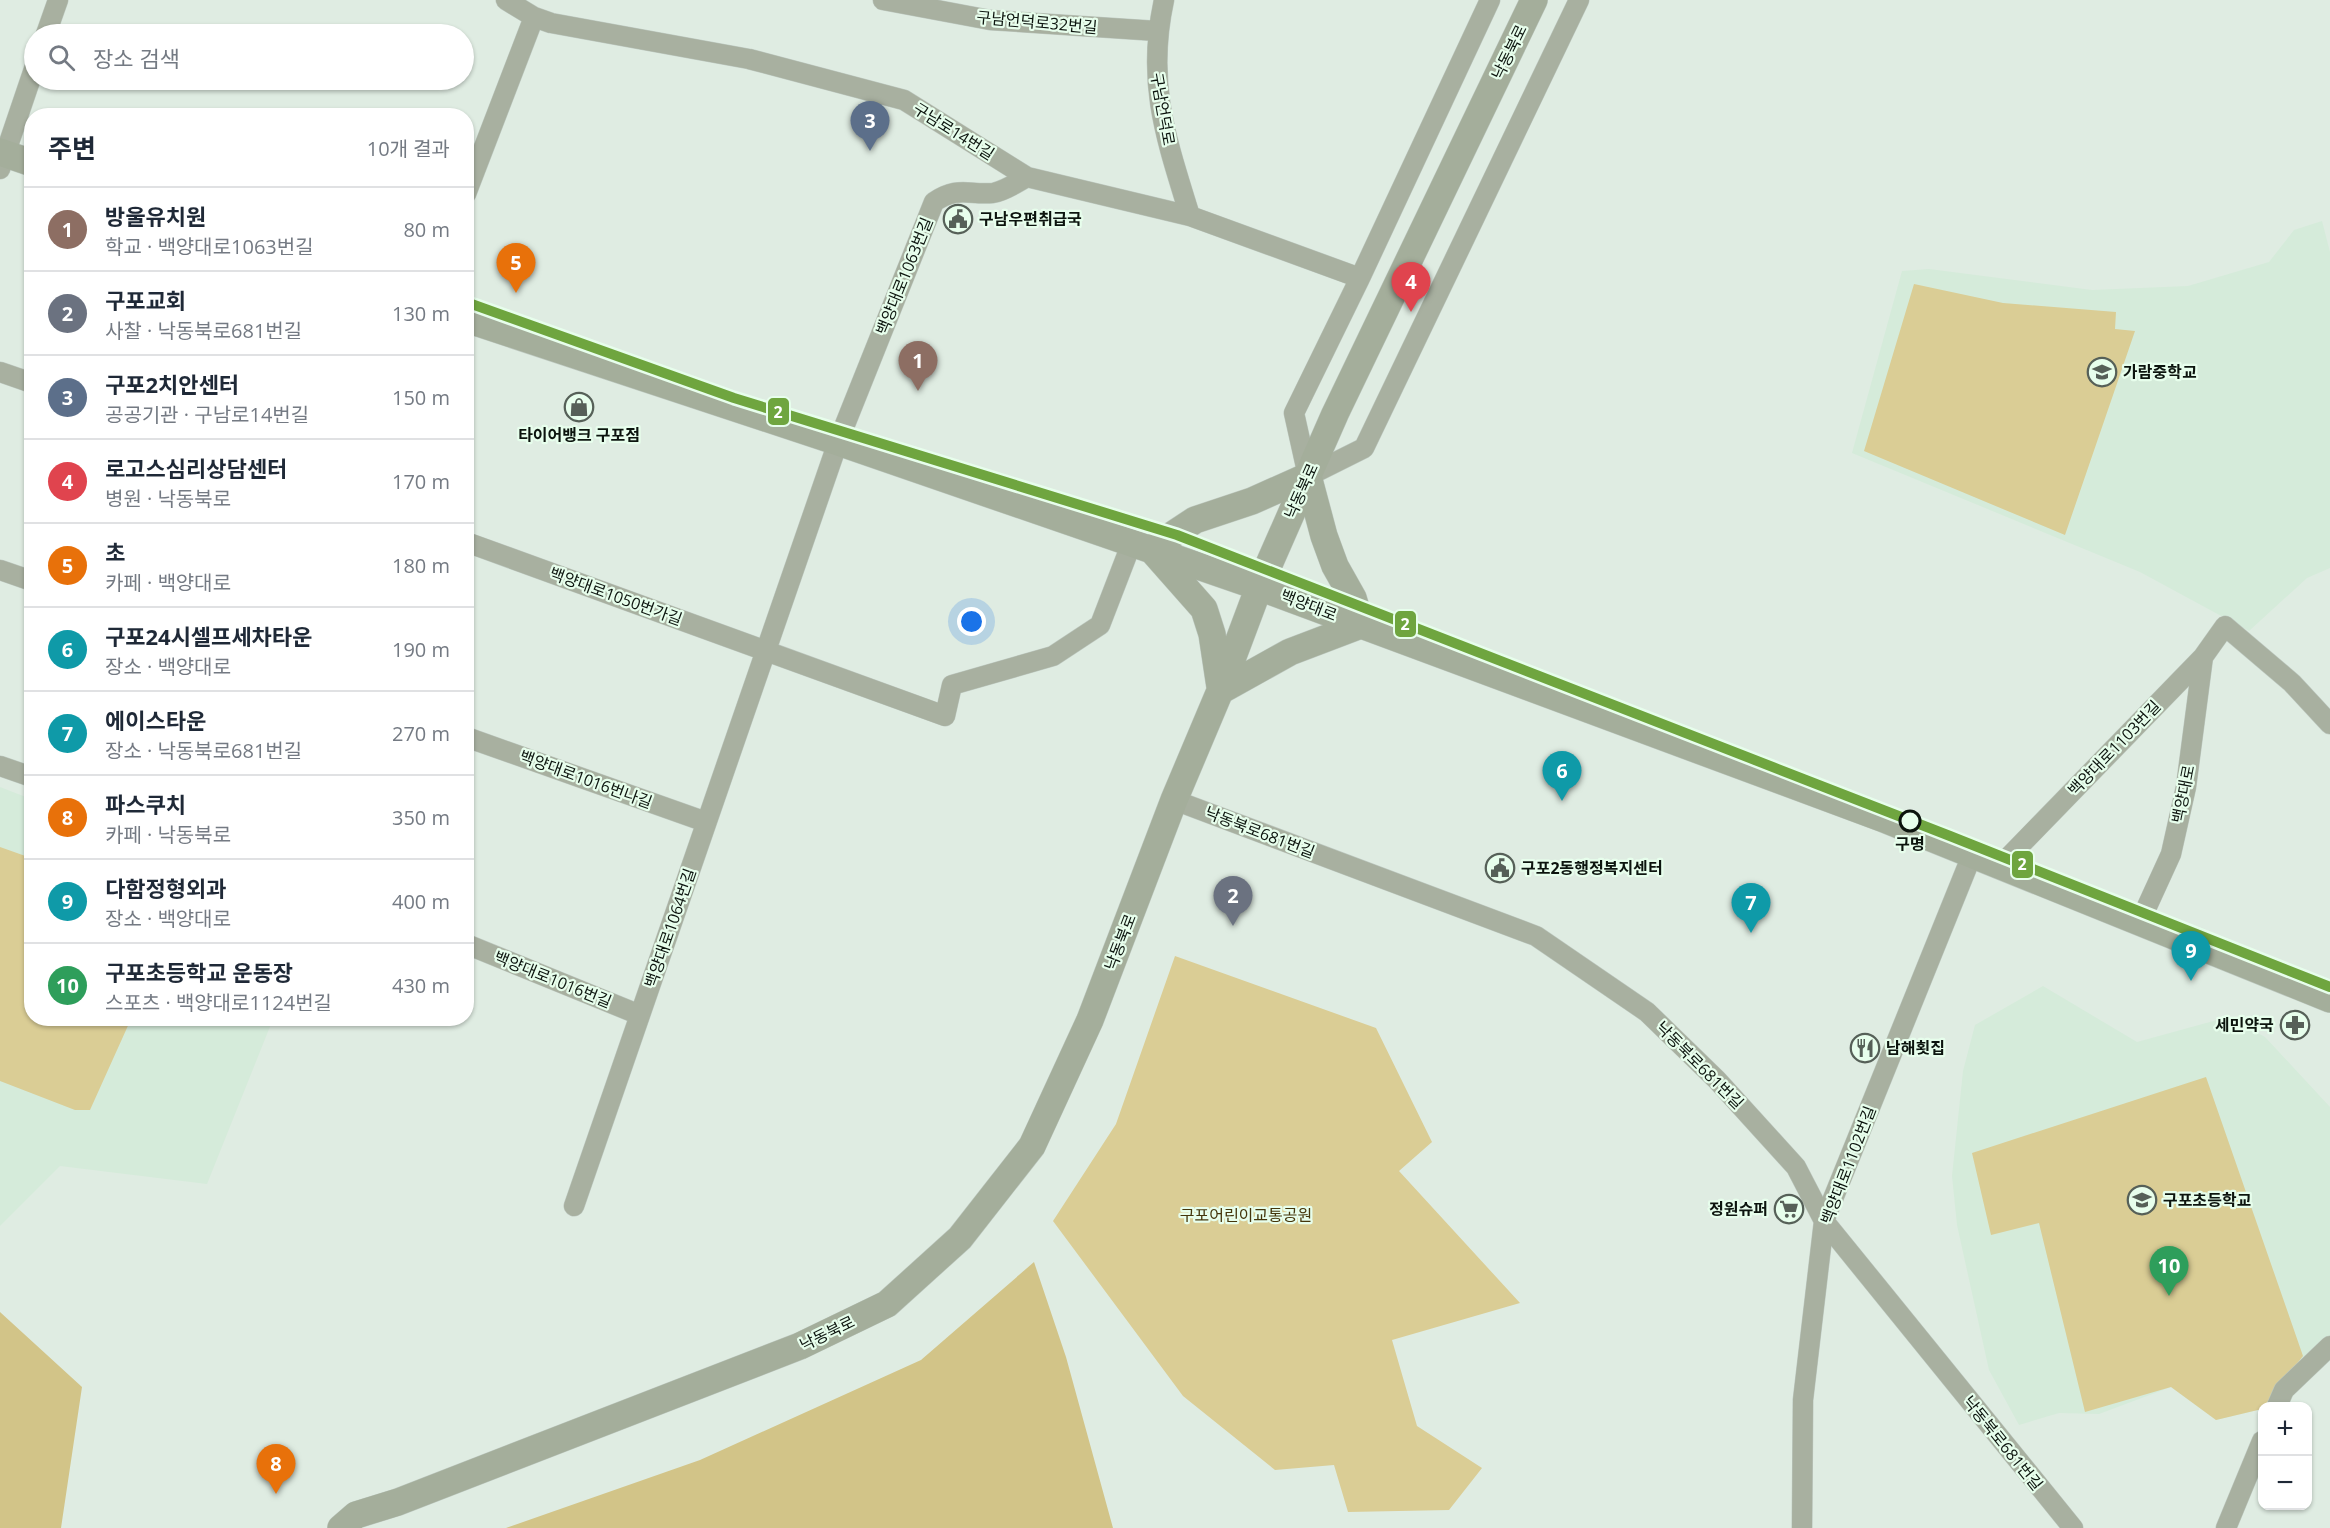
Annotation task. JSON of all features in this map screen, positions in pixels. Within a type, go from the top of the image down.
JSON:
[{"type":"main road","name":"낙동북로","points":[[341,1528],[356,1515],[398,1502],[800,1346],[887,1304],[960,1238],[1032,1146],[1090,1020],[1259,587],[1335,414],[1534,0]]},
{"type":"main road","points":[[4,152],[24,160]]},
{"type":"main road","name":"백양대로","points":[[474,322],[838,442],[1259,587],[1884,819],[2139,924],[2330,999]]},
{"type":"main road","points":[[1308,477],[1324,536],[1335,566],[1353,598],[1361,625],[1290,652],[1220,691],[1212,634],[1204,609],[1142,546],[1195,520],[1252,501],[1308,477]]},
{"type":"street","points":[[50,24],[58,0]]},
{"type":"street","name":"구남로14번길","points":[[506,0],[534,17],[551,23],[783,67],[904,99],[1027,177],[1191,216],[1360,278]]},
{"type":"street","name":"구남언덕로32번길","points":[[883,0],[990,20],[1157,30]]},
{"type":"street","name":"구남언덕로","points":[[1164,0],[1157,30],[1155,67],[1159,100],[1167,141],[1191,216]]},
{"type":"street","points":[[1490,0],[1360,278],[1294,412],[1308,477],[1364,448],[1580,0]]},
{"type":"street","points":[[474,173],[534,17]]},
{"type":"street","points":[[4,152],[26,90]]},
{"type":"street","name":"백양대로1063번길","points":[[838,442],[934,202],[946,193],[957,191],[994,193],[1009,188],[1027,177]]},
{"type":"street","points":[[0,372],[24,380]]},
{"type":"street","name":"백양대로1064번길","points":[[574,1206],[838,442]]},
{"type":"street","name":"백양대로1050번가길","points":[[474,545],[766,651]]},
{"type":"street","points":[[766,651],[945,716],[952,684],[1053,656],[1100,625],[1142,546]]},
{"type":"street","points":[[0,570],[24,578]]},
{"type":"street","name":"백양대로1103번길","points":[[1999,867],[2203,657],[2225,626],[2292,683],[2322,703]]},
{"type":"street","name":"백양대로","points":[[2139,924],[2171,854],[2186,787],[2203,657]]},
{"type":"street","points":[[2322,703],[2330,724]]},
{"type":"street","name":"백양대로1016번나길","points":[[474,740],[706,822]]},
{"type":"street","points":[[0,766],[24,774]]},
{"type":"street","name":"낙동북로681번길","points":[[1174,800],[1536,936],[1647,1012],[1717,1080],[1796,1167],[1824,1221],[2073,1528]]},
{"type":"street","name":"백양대로1102번길","points":[[1802,1528],[1803,1400],[1824,1221],[1972,855]]},
{"type":"street","name":"백양대로1016번길","points":[[474,947],[640,1015]]},
{"type":"street","points":[[2279,1402],[2284,1390],[2330,1346]]},
{"type":"street","points":[[2226,1528],[2258,1451]]},
{"type":"shaded area","name":"가람중학교","points":[[2322,221],[2330,252],[2330,568],[2307,578],[2249,631],[2140,572],[1852,453],[1902,271],[1929,269],[2092,290],[2188,286],[2269,262],[2294,230]]},
{"type":"shaded area","points":[[0,787],[24,796],[24,1026],[270,1026],[207,1184],[60,1166],[0,1226]]},
{"type":"shaded area","name":"구포초등학교","points":[[2043,986],[2137,1042],[2228,1017],[2265,1037],[2330,1107],[2330,1342],[2269,1402],[2258,1402],[2258,1410],[2216,1420],[2171,1387],[2099,1414],[2059,1413],[2019,1425],[1989,1370],[1957,1225],[1952,1176],[1963,1071],[1975,1025]]},
{"type":"shaded area","points":[[1034,1262],[1066,1357],[1113,1528],[506,1528],[700,1460],[921,1360]]},
{"type":"shaded area","points":[[0,1312],[82,1387],[61,1528],[0,1528]]},
{"type":"green space","points":[[1914,284],[2003,303],[2116,312],[2115,329],[2135,331],[2065,535],[1864,451]]},
{"type":"green space","points":[[0,847],[24,856],[24,1026],[128,1026],[90,1110],[75,1110],[0,1081]]},
{"type":"green space","name":"구포어린이교통공원","points":[[1175,956],[1376,1028],[1432,1142],[1399,1171],[1520,1303],[1392,1340],[1417,1426],[1482,1468],[1449,1510],[1348,1512],[1334,1465],[1275,1470],[1183,1396],[1053,1221],[1116,1124]]},
{"type":"green space","points":[[2206,1077],[2303,1356],[2267,1402],[2258,1402],[2258,1410],[2216,1420],[2171,1387],[2085,1412],[2039,1223],[1991,1235],[1972,1153]]},
{"type":"transit line","name":"2","points":[[474,305],[734,398],[1177,535],[1950,836],[2330,987]]},
{"type":"place","name":"구포2치안센터","points":[[870,151]]},
{"type":"place","name":"구남우편취급국","points":[[958,219]]},
{"type":"place","name":"초","points":[[516,293]]},
{"type":"place","name":"로고스심리상담센터","points":[[1411,312]]},
{"type":"place","name":"가람중학교","points":[[2102,372]]},
{"type":"place","name":"방울유치원","points":[[918,391]]},
{"type":"place","name":"타이어뱅크 구포점","points":[[579,407]]},
{"type":"place","name":"구포24시셀프세차타운","points":[[1562,801]]},
{"type":"place","name":"구명","points":[[1910,821]]},
{"type":"place","name":"구포2동행정복지센터","points":[[1500,868]]},
{"type":"place","name":"구포교회","points":[[1233,926]]},
{"type":"place","name":"에이스타운","points":[[1751,933]]},
{"type":"place","name":"다함정형외과","points":[[2191,981]]},
{"type":"place","name":"세민약국","points":[[2295,1025]]},
{"type":"place","name":"남해횟집","points":[[1865,1048]]},
{"type":"place","name":"구포초등학교","points":[[2142,1200]]},
{"type":"place","name":"정원슈퍼","points":[[1789,1209]]},
{"type":"place","name":"구포초등학교 운동장","points":[[2169,1296]]},
{"type":"place","name":"파스쿠치","points":[[276,1494]]}]
